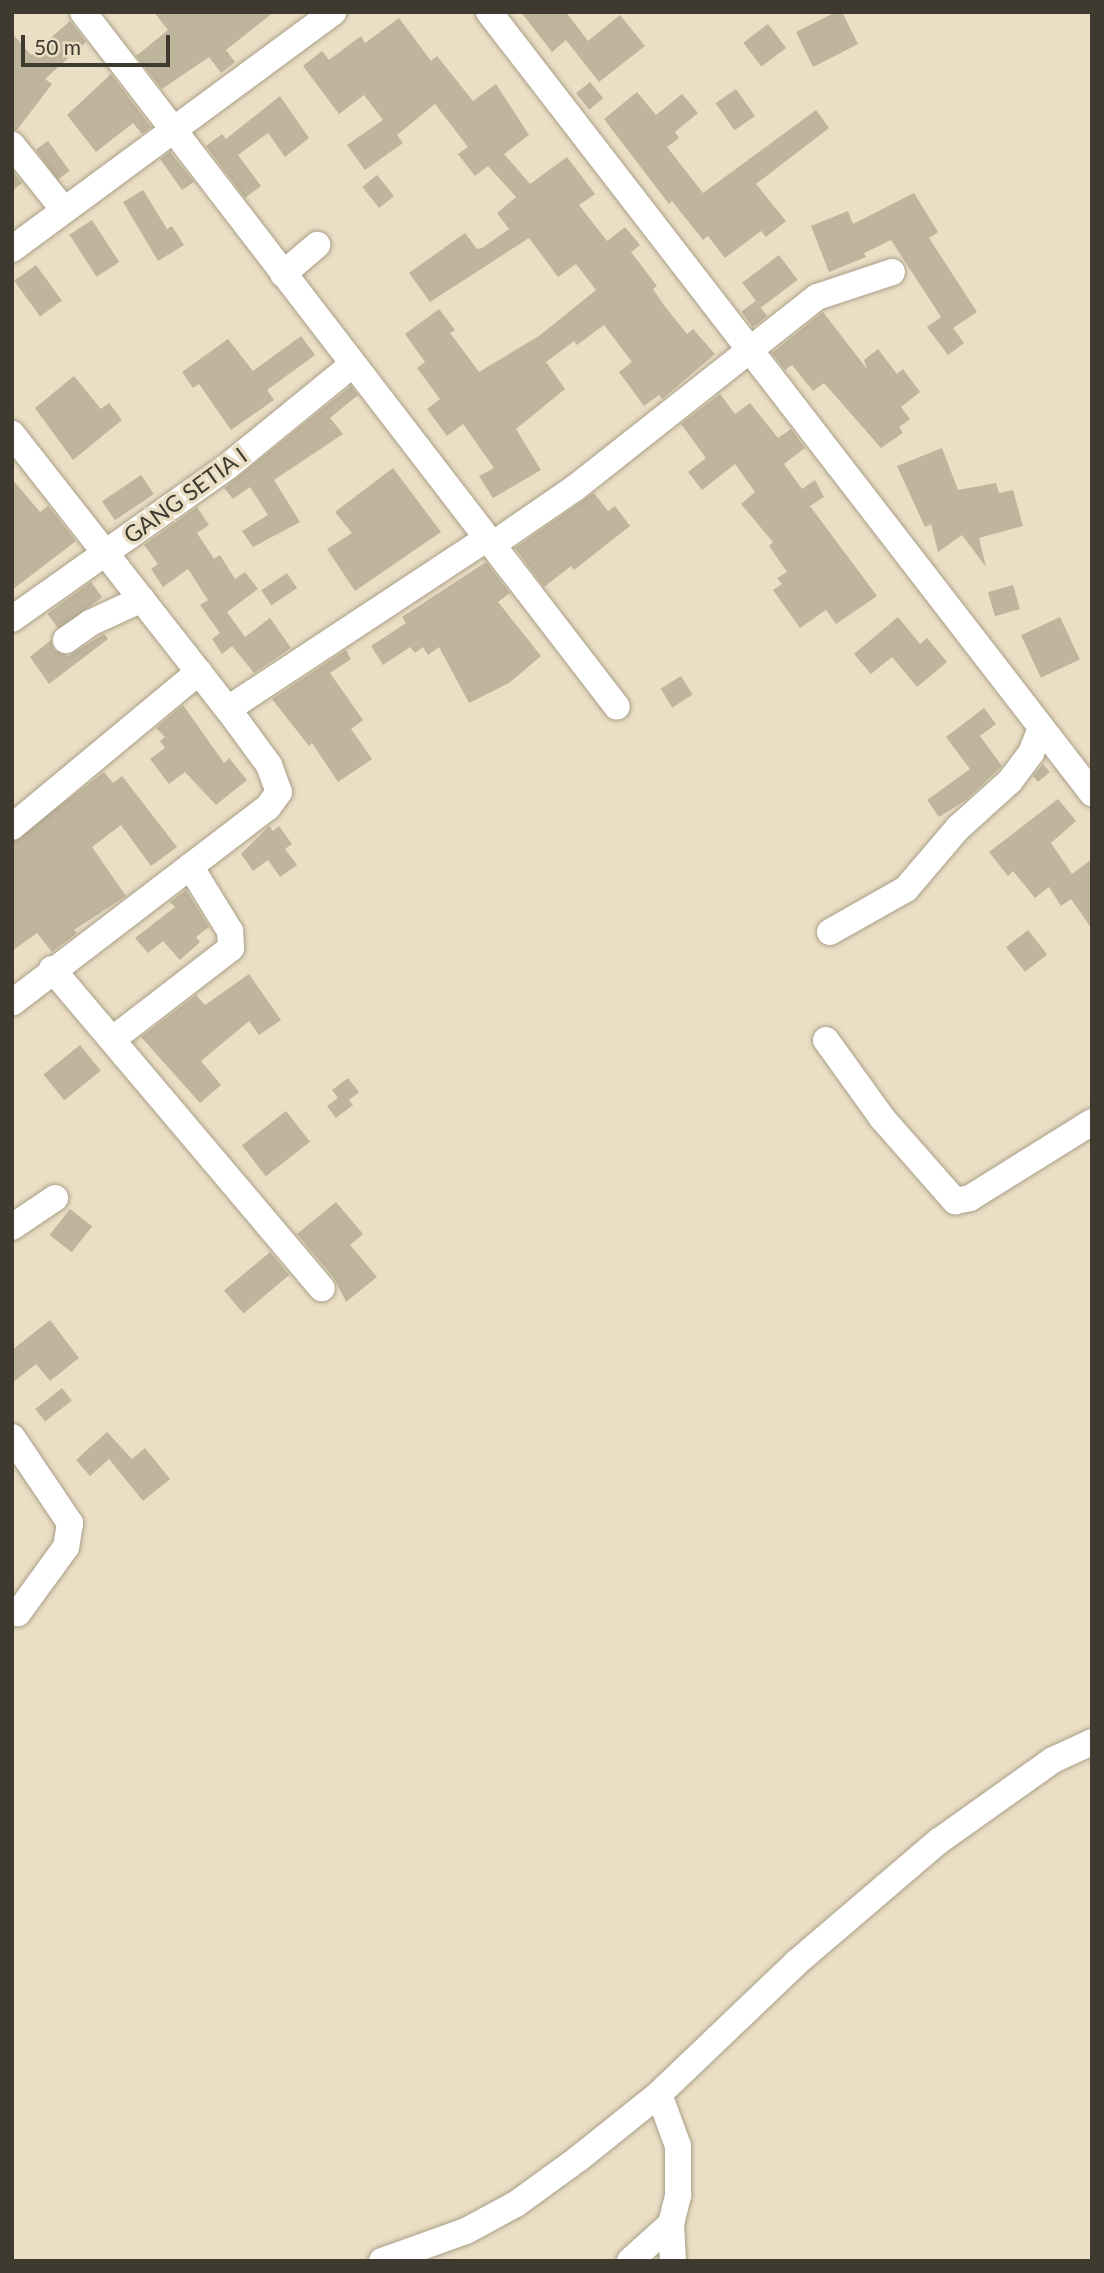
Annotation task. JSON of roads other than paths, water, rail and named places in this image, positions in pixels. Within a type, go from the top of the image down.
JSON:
[{"type":"street","points":[[83,12],[171,130],[617,707]]},
{"type":"street","points":[[12,248],[333,12]]},
{"type":"street","points":[[488,12],[1092,793]]},
{"type":"street","points":[[12,145],[64,210]]},
{"type":"street","points":[[283,274],[317,245]]},
{"type":"street","points":[[228,709],[575,488],[752,351],[817,297],[892,272]]},
{"type":"street","name":"GANG SETIA I","points":[[12,620],[228,466],[353,364]]},
{"type":"street","points":[[12,434],[228,709],[269,765],[279,797],[52,969],[12,1003]]},
{"type":"street","points":[[66,640],[90,623],[142,599]]},
{"type":"street","points":[[12,827],[199,672]]},
{"type":"street","points":[[830,932],[906,889],[958,828],[1010,781],[1031,753],[1041,728]]},
{"type":"street","points":[[113,1039],[232,947],[230,931],[190,866]]},
{"type":"street","points":[[52,969],[322,1288]]},
{"type":"street","points":[[826,1040],[882,1118],[955,1201],[978,1194],[1092,1122]]},
{"type":"street","points":[[12,1227],[55,1198]]},
{"type":"street","points":[[12,1437],[70,1523],[66,1547],[18,1612]]},
{"type":"street","points":[[382,2261],[466,2231],[516,2204],[659,2094],[796,1963],[939,1841],[1044,1766],[1092,1742]]},
{"type":"street","points":[[659,2094],[678,2146],[680,2165],[671,2224],[673,2261]]},
{"type":"street","points":[[630,2261],[671,2224]]}]
